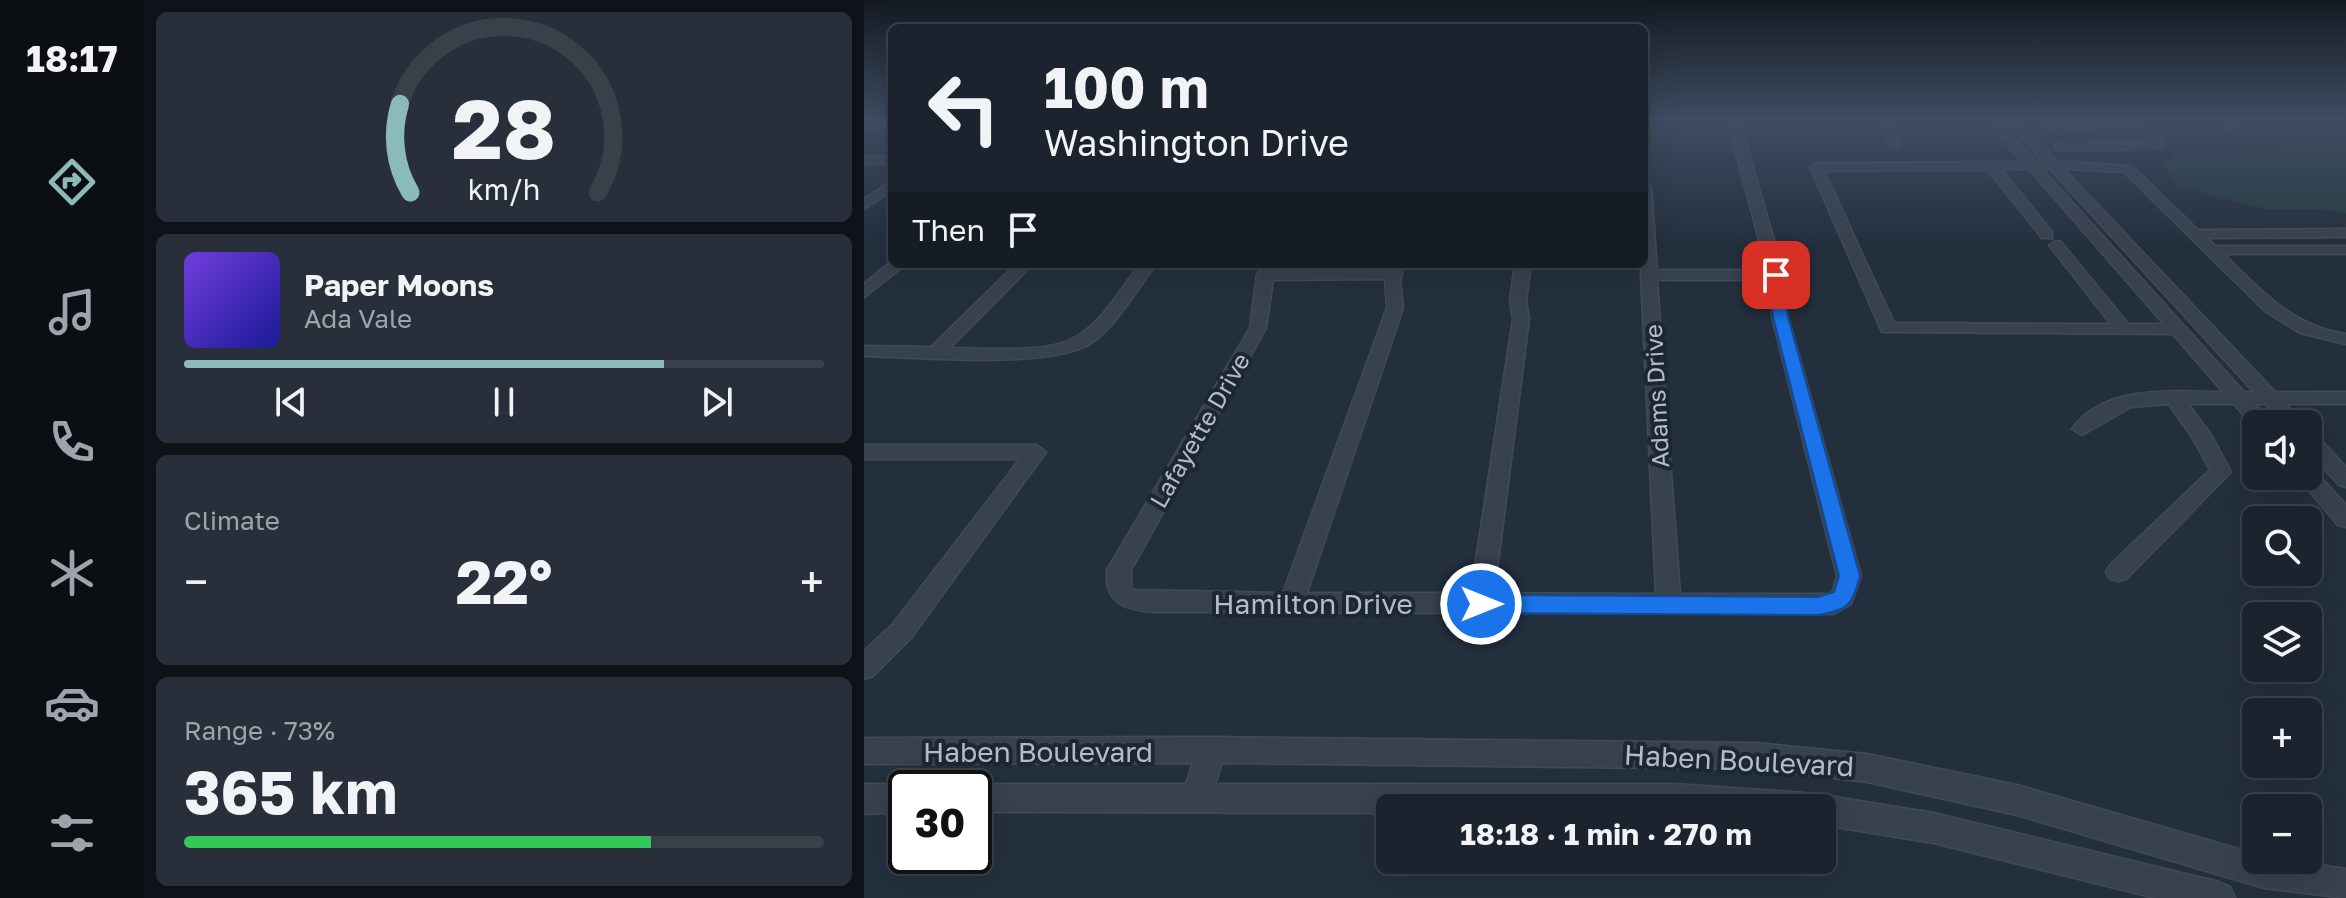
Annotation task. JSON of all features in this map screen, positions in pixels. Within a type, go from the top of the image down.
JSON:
[{"type":"street","points":[[1649,275],[1776,275],[1745,161]]},
{"type":"street","points":[[2029,161],[2250,410]]},
{"type":"street","points":[[2049,161],[2281,410]]},
{"type":"street","points":[[2178,329],[1888,328],[1816,167],[2053,165],[2128,169],[2280,316],[2302,329],[2346,339]]},
{"type":"street","points":[[1992,166],[2123,328]]},
{"type":"street","points":[[864,205],[888,188]]},
{"type":"street","points":[[2195,234],[2346,233]]},
{"type":"street","points":[[2211,250],[2346,250]]},
{"type":"street","name":"Adams Drive","points":[[1648,257],[1669,605]]},
{"type":"street","points":[[864,292],[893,268]]},
{"type":"street","points":[[937,351],[1021,268]]},
{"type":"street","points":[[864,351],[1065,348],[1094,332],[1145,268]]},
{"type":"street","points":[[1481,604],[1521,319],[1518,300],[1522,268]]},
{"type":"street","points":[[1268,270],[1395,269],[1395,308],[1291,603]]},
{"type":"street","name":"Lafayette Drive","points":[[1119,592],[1119,570],[1258,328],[1263,315],[1261,289],[1268,270]]},
{"type":"street","name":"Hamilton Drive","points":[[1119,592],[1131,601],[1155,602],[1833,604],[1843,597],[1849,576],[1780,317],[1776,275]]},
{"type":"street","points":[[2082,429],[2119,403],[2141,398],[2346,398]]},
{"type":"street","points":[[2118,572],[2221,472],[2204,440],[2174,398]]},
{"type":"street","points":[[864,452],[1036,452],[902,631],[864,668]]},
{"type":"street","points":[[2322,454],[2346,480]]},
{"type":"street","points":[[2320,490],[2346,519]]},
{"type":"street","points":[[864,646],[902,631]]},
{"type":"street","points":[[1196,797],[1212,750]]},
{"type":"street","name":"Haben Boulevard","points":[[864,751],[1212,750],[1756,756],[1867,768],[2017,800],[2264,872],[2346,885]]},
{"type":"street","name":"Haben Boulevard","points":[[864,799],[888,798]]},
{"type":"street","name":"Haben Boulevard","points":[[992,798],[1376,798]]},
{"type":"street","name":"Haben Boulevard","points":[[1836,812],[1934,828],[2219,898]]},
{"type":"green space","points":[[2167,161],[2346,161],[2346,213],[2322,209],[2265,209],[2177,186],[2164,164]]},
{"type":"route","points":[[1481,604],[1818,606],[1833,604],[1843,597],[1849,576],[1780,317],[1776,275]]}]
